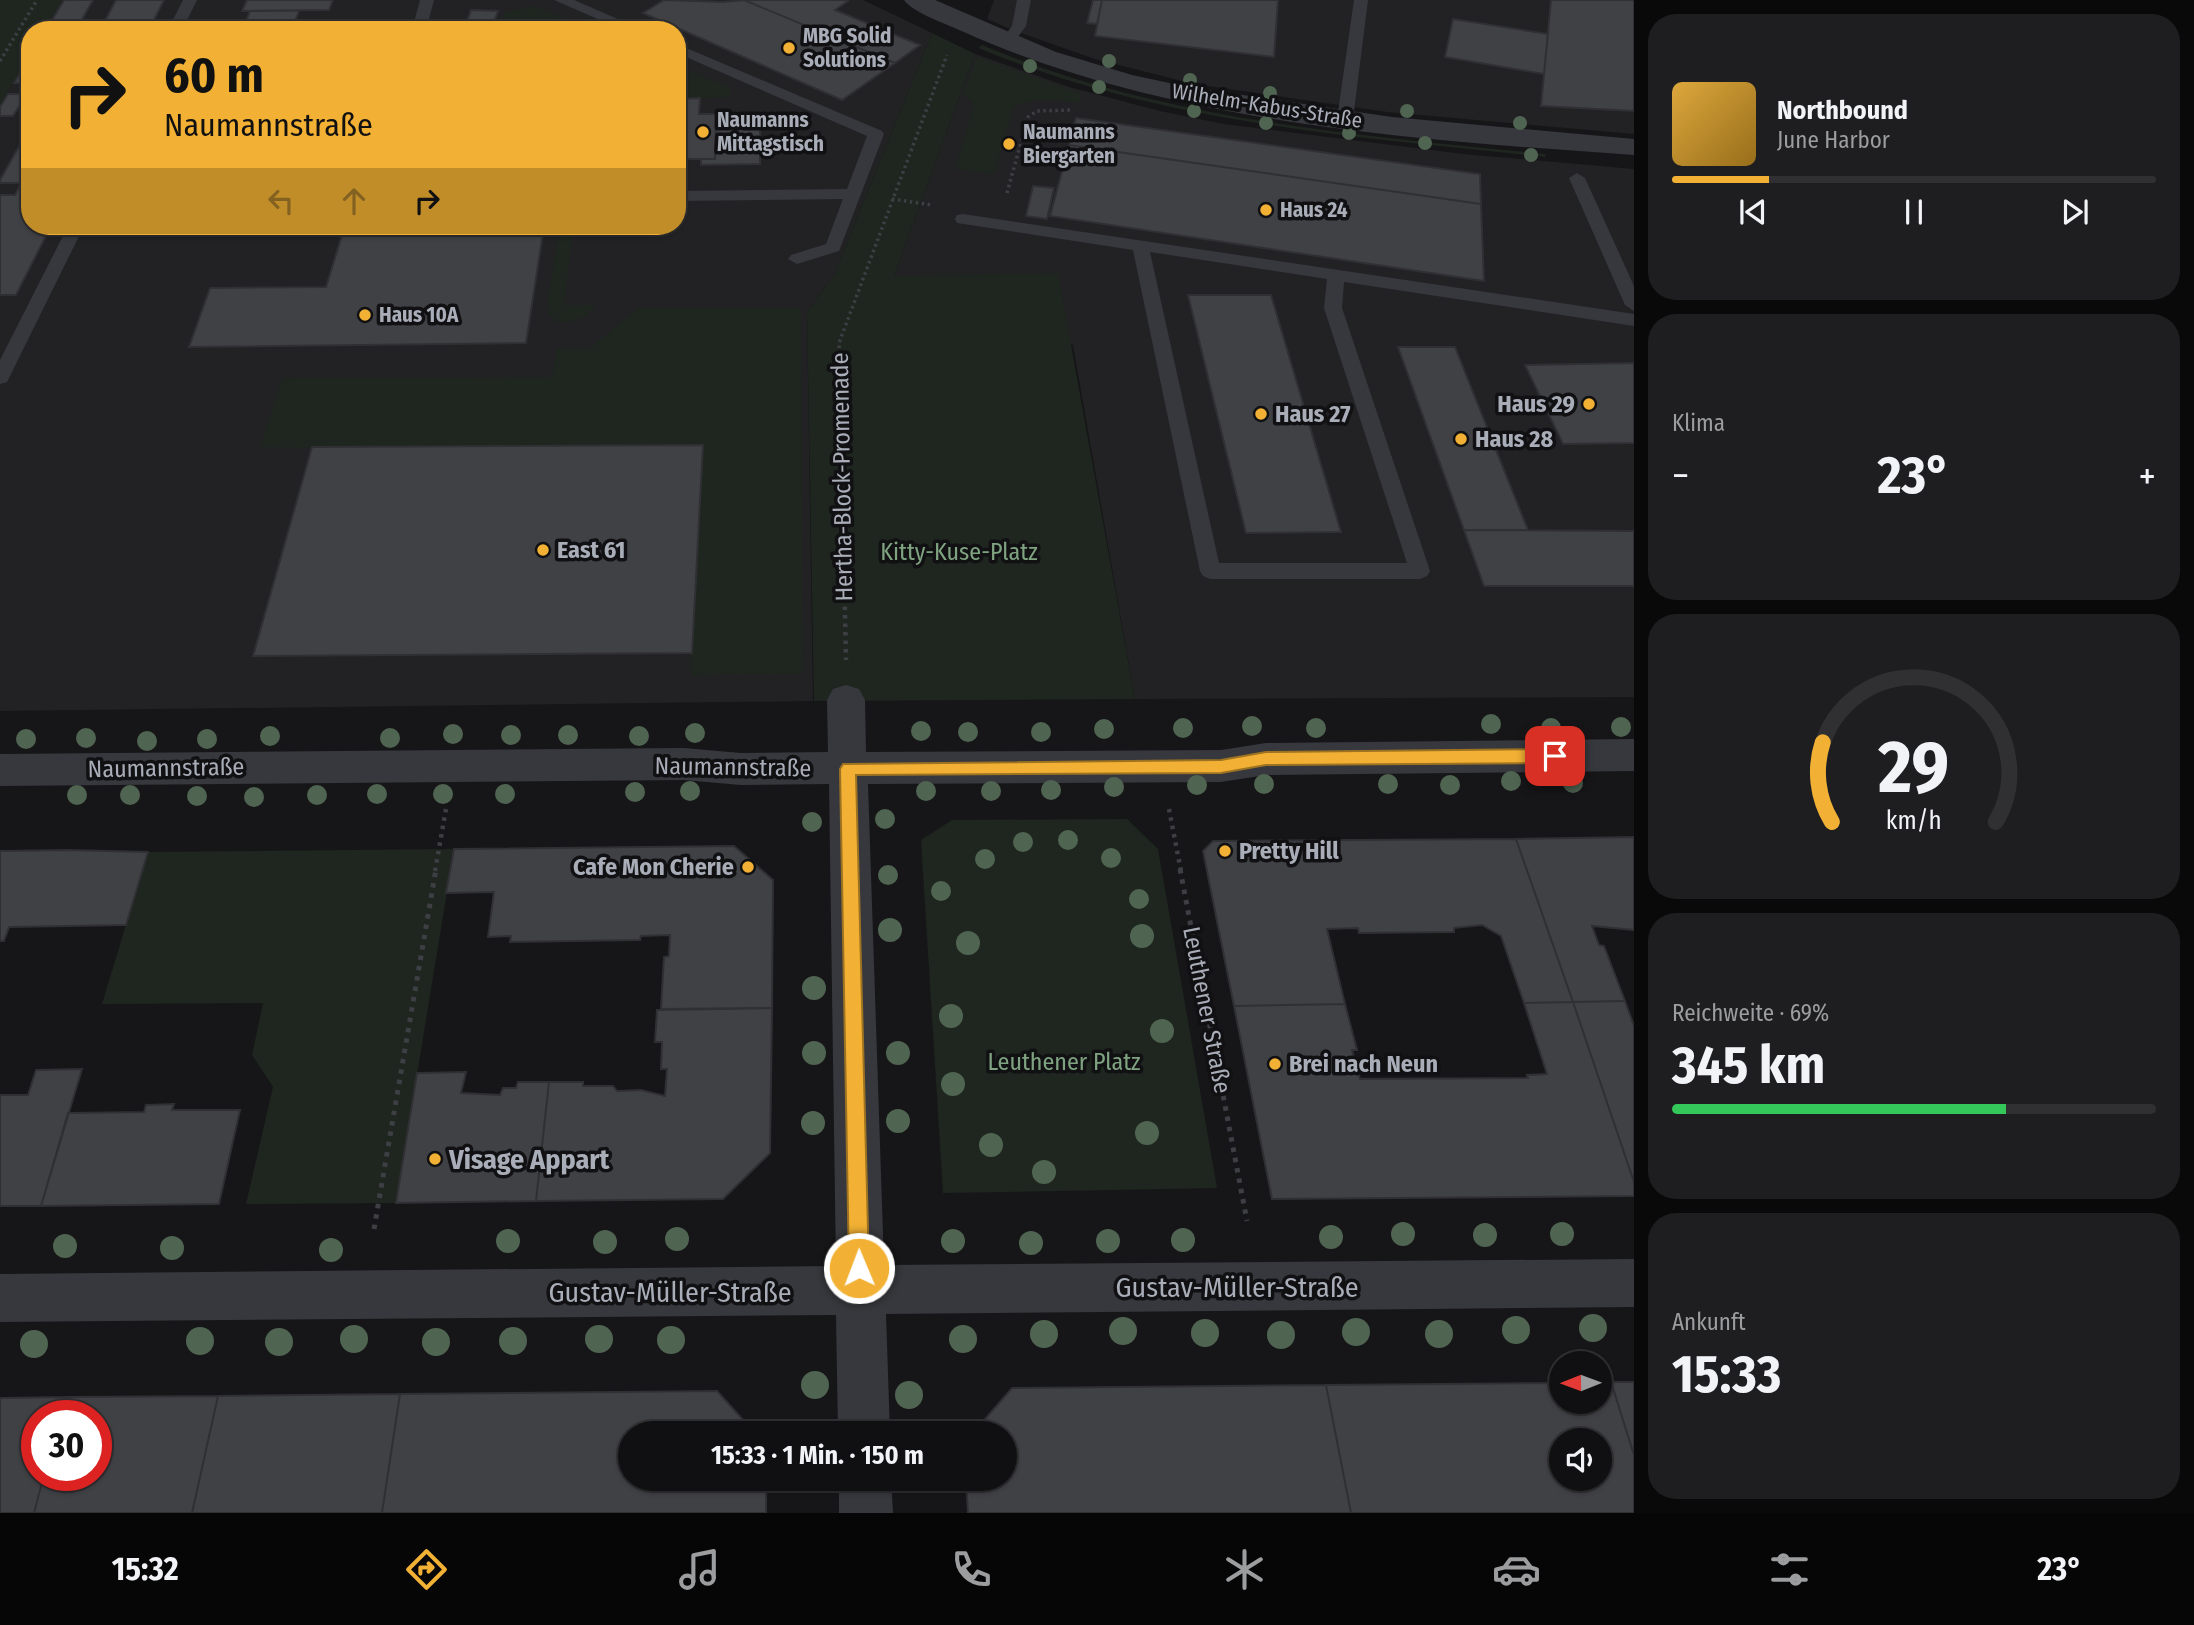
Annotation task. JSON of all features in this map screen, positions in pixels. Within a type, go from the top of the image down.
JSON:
[{"type":"street","name":"Wilhelm-Kabus-Straße","points":[[916,0],[1007,42],[1066,64],[1164,90],[1345,119],[1494,136],[1634,147]]},
{"type":"street","points":[[846,701],[864,1421]]},
{"type":"street","name":"Naumannstraße","points":[[0,770],[684,764],[741,769],[1221,766],[1266,759],[1634,755]]},
{"type":"street","name":"Gustav-Müller-Straße","points":[[0,1298],[1634,1283]]},
{"type":"street","points":[[865,1491],[866,1513]]},
{"type":"lane","points":[[180,21],[190,0]]},
{"type":"lane","points":[[421,21],[427,0]]},
{"type":"lane","points":[[561,0],[614,21]]},
{"type":"lane","points":[[1007,42],[1019,26],[1024,0]]},
{"type":"lane","points":[[1345,119],[1361,0]]},
{"type":"lane","points":[[686,52],[876,134],[833,247],[797,259]]},
{"type":"lane","points":[[1577,178],[1634,305]]},
{"type":"lane","points":[[686,196],[853,194]]},
{"type":"lane","points":[[963,219],[1634,320]]},
{"type":"lane","points":[[0,378],[72,235]]},
{"type":"lane","points":[[1140,245],[1210,571],[1420,571],[1333,307],[1336,275]]},
{"type":"path","points":[[24,21],[37,0]]},
{"type":"path","points":[[0,61],[21,26]]},
{"type":"path","name":"Hertha-Block-Promenade","points":[[846,701],[839,343],[951,44]]},
{"type":"path","points":[[999,224],[1028,117],[1037,111],[1071,110]]},
{"type":"path","name":"Leuthener Straße","points":[[1168,800],[1247,1221]]},
{"type":"path","points":[[374,1229],[446,805]]},
{"type":"shaded area","points":[[63,0],[863,0],[932,33],[834,275],[807,312],[813,701],[0,711],[0,105],[21,70],[21,235],[686,235],[686,21],[50,21]]},
{"type":"shaded area","points":[[994,0],[1634,0],[1634,134],[1387,112],[1194,84],[1095,59],[1015,31],[987,19]]},
{"type":"shaded area","points":[[975,54],[1069,87],[1160,111],[1224,124],[1463,154],[1634,169],[1634,697],[1135,699],[1073,345],[894,276]]},
{"type":"green space","points":[[0,0],[63,0],[50,21],[21,21],[21,70],[0,105]]},
{"type":"green space","points":[[535,6],[571,21],[502,21],[504,13]]},
{"type":"green space","name":"Kitty-Kuse-Platz","points":[[932,33],[975,54],[894,276],[1058,273],[1135,699],[814,701],[807,312],[834,275]]},
{"type":"green space","points":[[982,45],[1118,91],[1188,107],[1330,131],[1545,154],[1546,157],[1329,133],[1186,110],[1116,94],[1046,73],[978,48]]},
{"type":"green space","points":[[977,57],[1082,94],[1079,103],[1038,100],[1014,107],[994,174],[955,169],[974,104],[963,93]]},
{"type":"green space","points":[[686,70],[730,87],[730,97],[686,99]]},
{"type":"green space","points":[[558,235],[573,235],[564,305],[596,305],[579,319],[557,322],[549,314],[548,298]]},
{"type":"green space","name":"East 61","points":[[638,308],[801,308],[803,674],[691,675],[691,653],[253,656],[312,448],[260,447],[282,378],[552,377],[557,349],[589,349]]},
{"type":"green space","name":"Leuthener Platz","points":[[1127,819],[1158,849],[1217,1188],[943,1193],[921,840],[952,820]]},
{"type":"green space","points":[[454,849],[396,1203],[246,1204],[273,1087],[252,1055],[263,1003],[102,1004],[148,852]]},
{"type":"building","points":[[64,0],[93,0],[81,21],[51,21]]},
{"type":"building","points":[[116,0],[164,0],[154,21],[105,21]]},
{"type":"building","points":[[247,0],[333,0],[329,10],[242,11]]},
{"type":"building","points":[[664,0],[744,0],[895,63],[842,100],[686,32],[686,21],[661,21],[643,13]]},
{"type":"building","points":[[744,0],[845,0],[848,1],[835,10],[920,45],[895,63]]},
{"type":"building","points":[[1093,0],[1102,0],[1097,24],[1087,23]]},
{"type":"building","points":[[1102,0],[1278,0],[1274,57],[1095,36]]},
{"type":"building","points":[[1551,0],[1634,0],[1634,111],[1541,106]]},
{"type":"building","points":[[471,10],[498,11],[494,21],[467,21]]},
{"type":"building","points":[[250,11],[299,11],[295,21],[246,21]]},
{"type":"building","points":[[1453,19],[1548,34],[1544,74],[1445,57]]},
{"type":"building","points":[[21,72],[21,83],[14,83]]},
{"type":"building","points":[[8,94],[21,94],[21,103],[13,116],[0,116],[0,107]]},
{"type":"building","points":[[700,98],[699,114],[716,114],[715,159],[686,159],[686,99]]},
{"type":"building","points":[[1076,118],[1480,174],[1481,204],[1069,145]]},
{"type":"building","points":[[760,123],[760,164],[701,165],[701,159],[715,159],[716,125]]},
{"type":"building","points":[[21,143],[21,183],[0,183]]},
{"type":"building","name":"Haus 24","points":[[1069,145],[1481,204],[1484,281],[1050,216]]},
{"type":"building","points":[[21,183],[21,235],[46,235],[16,295],[0,295],[0,195],[15,195]]},
{"type":"building","points":[[1033,186],[1054,188],[1047,219],[1026,216]]},
{"type":"building","name":"Haus 10A","points":[[342,235],[543,235],[526,343],[189,347],[210,288],[326,287]]},
{"type":"building","name":"Haus 27","points":[[1188,295],[1271,295],[1341,532],[1246,533]]},
{"type":"building","name":"Haus 28","points":[[1398,347],[1455,347],[1528,530],[1464,530]]},
{"type":"building","name":"Haus 29","points":[[1634,363],[1634,443],[1563,444],[1525,365]]},
{"type":"building","points":[[703,445],[692,653],[253,656],[312,447]]},
{"type":"building","points":[[1464,530],[1634,531],[1634,586],[1484,586]]},
{"type":"building","points":[[1634,837],[1634,930],[1592,926],[1599,945],[1604,946],[1625,1001],[1573,1002],[1516,839]]},
{"type":"building","points":[[1516,839],[1573,1002],[1524,1003],[1501,936],[1482,925],[1454,928],[1454,932],[1359,933],[1358,928],[1327,929],[1345,1004],[1234,1006],[1203,851],[1213,841]]},
{"type":"building","points":[[734,846],[773,880],[772,1008],[661,1009],[664,957],[669,956],[670,935],[641,936],[640,940],[510,942],[511,936],[488,937],[494,892],[446,893],[454,849]]},
{"type":"building","points":[[0,851],[148,852],[126,925],[9,927],[4,941],[0,941]]},
{"type":"building","points":[[1625,1001],[1634,1026],[1634,1182],[1573,1002]]},
{"type":"building","points":[[1573,1002],[1634,1182],[1634,1196],[1272,1199],[1234,1006],[1345,1004],[1357,1050],[1352,1050],[1360,1079],[1528,1078],[1527,1075],[1547,1074],[1524,1003]]},
{"type":"building","points":[[772,1008],[770,1153],[723,1199],[536,1201],[549,1082],[583,1082],[583,1086],[613,1086],[617,1091],[641,1090],[665,1096],[667,1069],[661,1069],[662,1042],[655,1042],[657,1010]]},
{"type":"building","points":[[82,1069],[41,1206],[0,1206],[0,1095],[28,1095],[36,1070]]},
{"type":"building","points":[[466,1072],[461,1093],[500,1095],[503,1088],[516,1088],[518,1082],[549,1082],[536,1201],[396,1203],[417,1073]]},
{"type":"building","points":[[174,1104],[172,1110],[240,1110],[219,1204],[41,1206],[68,1113],[144,1112],[146,1105]]},
{"type":"building","points":[[1612,1382],[1634,1382],[1634,1455],[1612,1385]]},
{"type":"building","points":[[1549,1383],[1549,1414],[1612,1414],[1612,1385],[1634,1455],[1634,1513],[1351,1513],[1326,1385]]},
{"type":"building","points":[[1326,1385],[1351,1513],[968,1513],[967,1491],[1017,1491],[1017,1421],[983,1421],[1012,1388]]},
{"type":"building","points":[[717,1391],[744,1421],[618,1421],[618,1491],[766,1491],[766,1513],[382,1513],[400,1394]]},
{"type":"building","points":[[400,1394],[382,1513],[192,1513],[218,1396]]},
{"type":"building","points":[[218,1396],[192,1513],[34,1513],[40,1491],[112,1491],[112,1400],[65,1400],[66,1397]]},
{"type":"building","points":[[66,1397],[65,1400],[21,1400],[21,1491],[40,1491],[34,1513],[0,1513],[0,1398]]},
{"type":"place","name":"MBG Solid Solutions","points":[[789,48]]},
{"type":"place","name":"Naumanns Mittagstisch","points":[[703,132]]},
{"type":"place","name":"Naumanns Biergarten","points":[[1009,144]]},
{"type":"place","name":"Haus 24","points":[[1266,210]]},
{"type":"place","name":"Haus 10A","points":[[365,315]]},
{"type":"place","name":"Haus 29","points":[[1589,404]]},
{"type":"place","name":"Haus 27","points":[[1261,414]]},
{"type":"place","name":"Haus 28","points":[[1461,439]]},
{"type":"place","name":"East 61","points":[[543,550]]},
{"type":"place","name":"Pretty Hill","points":[[1225,851]]},
{"type":"place","name":"Cafe Mon Cherie","points":[[748,867]]},
{"type":"place","name":"Brei nach Neun","points":[[1275,1064]]},
{"type":"place","name":"Visage Appart","points":[[435,1159]]},
{"type":"route","points":[[859,1268],[848,769],[1221,766],[1266,759],[1555,756]]}]
